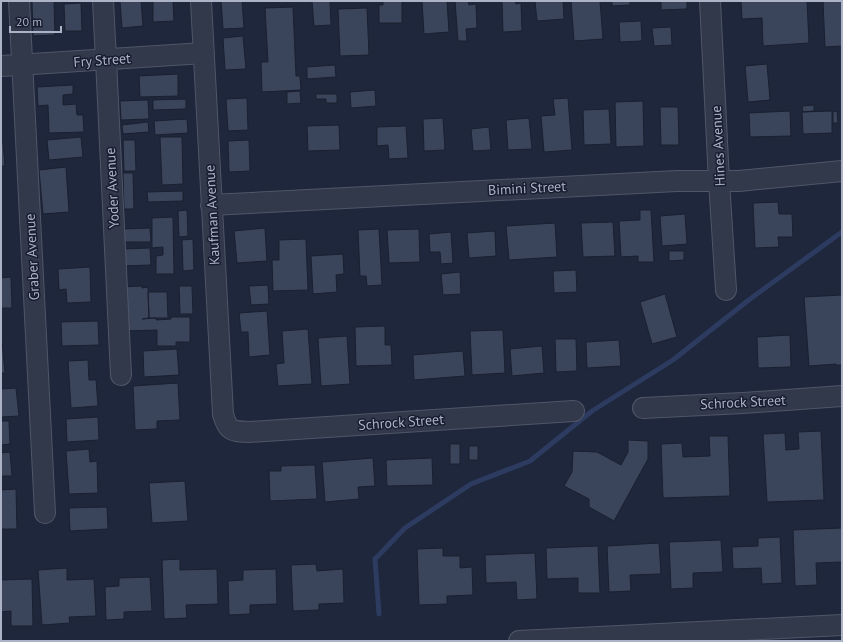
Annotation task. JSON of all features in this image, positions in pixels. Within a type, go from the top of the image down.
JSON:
[{"type":"street","name":"Graber Avenue","points":[[20,1],[45,512]]},
{"type":"street","name":"Yoder Avenue","points":[[103,1],[121,375]]},
{"type":"street","name":"Kaufman Avenue","points":[[201,1],[223,414],[229,428]]},
{"type":"street","name":"Hines Avenue","points":[[710,1],[726,290]]},
{"type":"street","name":"Fry Street","points":[[1,66],[204,53]]},
{"type":"street","name":"Bimini Street","points":[[211,205],[677,181],[739,181],[842,172]]},
{"type":"street","name":"Schrock Street","points":[[643,408],[842,396]]},
{"type":"street","name":"Schrock Street","points":[[229,428],[234,432],[249,432],[574,411]]},
{"type":"street","points":[[519,641],[842,625]]},
{"type":"building","points":[[32,1],[54,1],[55,35],[33,36]]},
{"type":"building","points":[[120,1],[141,1],[143,26],[122,28]]},
{"type":"building","points":[[153,1],[173,1],[174,21],[153,22]]},
{"type":"building","points":[[221,1],[242,1],[244,28],[223,29]]},
{"type":"building","points":[[312,1],[330,1],[331,25],[314,26]]},
{"type":"building","points":[[383,1],[402,1],[402,23],[379,23],[379,5],[383,5]]},
{"type":"building","points":[[422,1],[447,1],[449,32],[424,34]]},
{"type":"building","points":[[455,1],[468,1],[469,5],[476,4],[477,28],[466,29],[467,41],[458,41]]},
{"type":"building","points":[[502,1],[515,1],[516,4],[521,3],[522,31],[503,32]]},
{"type":"building","points":[[535,1],[563,1],[564,19],[537,21]]},
{"type":"building","points":[[571,1],[600,1],[603,39],[574,41]]},
{"type":"building","points":[[612,1],[630,1],[630,5],[612,6]]},
{"type":"building","points":[[661,1],[687,1],[687,9],[661,10]]},
{"type":"building","points":[[741,1],[807,1],[809,43],[763,46],[762,18],[742,19]]},
{"type":"building","points":[[823,1],[842,1],[842,46],[825,47]]},
{"type":"building","points":[[81,3],[82,31],[65,31],[64,4]]},
{"type":"building","points":[[293,7],[296,76],[300,76],[301,90],[262,92],[261,62],[268,62],[265,8]]},
{"type":"building","points":[[367,8],[369,55],[340,56],[338,9]]},
{"type":"building","points":[[641,21],[642,41],[620,42],[619,22]]},
{"type":"building","points":[[671,27],[672,45],[654,46],[652,28]]},
{"type":"building","points":[[243,36],[246,69],[225,70],[223,38]]},
{"type":"building","points":[[767,64],[770,100],[748,102],[745,66]]},
{"type":"building","points":[[335,65],[336,77],[307,79],[307,67]]},
{"type":"building","points":[[178,74],[178,96],[140,97],[139,76]]},
{"type":"building","points":[[73,85],[73,94],[63,95],[63,105],[76,104],[77,115],[83,115],[84,132],[49,133],[48,105],[38,106],[37,87]]},
{"type":"building","points":[[375,90],[376,106],[351,108],[350,92]]},
{"type":"building","points":[[300,91],[301,103],[287,104],[287,92]]},
{"type":"building","points":[[316,94],[337,94],[337,103],[326,103],[326,99],[316,99]]},
{"type":"building","points":[[247,98],[248,130],[228,131],[226,99]]},
{"type":"building","points":[[568,98],[572,150],[544,152],[541,116],[555,115],[553,99]]},
{"type":"building","points":[[186,99],[186,109],[153,110],[153,100]]},
{"type":"building","points":[[148,100],[149,119],[121,120],[120,101]]},
{"type":"building","points":[[643,101],[644,146],[616,147],[615,102]]},
{"type":"building","points":[[814,105],[814,111],[803,112],[802,106]]},
{"type":"building","points":[[660,107],[678,107],[679,145],[661,145]]},
{"type":"building","points":[[609,109],[611,144],[584,145],[583,110]]},
{"type":"building","points":[[790,111],[791,136],[750,137],[749,113]]},
{"type":"building","points":[[832,111],[832,133],[803,134],[802,112]]},
{"type":"building","points":[[837,111],[838,123],[833,123],[833,112]]},
{"type":"building","points":[[443,118],[445,150],[424,151],[423,119]]},
{"type":"building","points":[[529,118],[532,149],[508,150],[506,120]]},
{"type":"building","points":[[187,119],[188,133],[155,135],[154,121]]},
{"type":"building","points":[[148,122],[149,132],[123,134],[122,125]]},
{"type":"building","points":[[339,125],[340,150],[308,151],[307,126]]},
{"type":"building","points":[[406,126],[408,158],[389,159],[388,145],[377,146],[377,127]]},
{"type":"building","points":[[489,127],[491,150],[473,151],[471,129]]},
{"type":"building","points":[[81,137],[83,157],[49,160],[47,140]]},
{"type":"building","points":[[160,137],[182,137],[183,184],[162,185]]},
{"type":"building","points":[[123,140],[135,140],[136,171],[124,171]]},
{"type":"building","points":[[249,140],[250,171],[229,172],[228,141]]},
{"type":"building","points":[[1,143],[3,143],[5,166],[1,166]]},
{"type":"building","points":[[66,167],[69,212],[43,214],[39,170]]},
{"type":"building","points":[[123,173],[133,173],[134,209],[124,209]]},
{"type":"building","points":[[183,191],[183,201],[148,202],[147,192]]},
{"type":"building","points":[[778,202],[779,214],[792,214],[793,237],[778,237],[779,247],[755,248],[753,203]]},
{"type":"building","points":[[187,210],[188,236],[179,237],[178,211]]},
{"type":"building","points":[[640,210],[651,210],[654,262],[638,262],[638,256],[621,257],[619,221],[640,220]]},
{"type":"building","points":[[685,214],[687,244],[662,246],[660,216]]},
{"type":"building","points":[[173,217],[174,274],[156,274],[156,256],[163,255],[163,247],[152,248],[152,218]]},
{"type":"building","points":[[613,222],[615,256],[583,257],[581,223]]},
{"type":"building","points":[[555,223],[557,257],[509,260],[506,226]]},
{"type":"building","points":[[150,228],[151,242],[123,242],[122,229]]},
{"type":"building","points":[[265,228],[267,261],[237,263],[234,231]]},
{"type":"building","points":[[379,229],[382,285],[367,286],[366,276],[360,276],[358,230]]},
{"type":"building","points":[[419,229],[420,262],[389,263],[387,230]]},
{"type":"building","points":[[495,231],[496,256],[469,258],[467,233]]},
{"type":"building","points":[[451,232],[453,263],[441,264],[440,252],[430,252],[429,234]]},
{"type":"building","points":[[193,239],[194,270],[183,271],[182,240]]},
{"type":"building","points":[[306,239],[308,290],[273,291],[272,260],[279,260],[279,240]]},
{"type":"building","points":[[150,248],[151,265],[123,266],[122,249]]},
{"type":"building","points":[[669,251],[684,251],[684,260],[669,261]]},
{"type":"building","points":[[343,254],[344,274],[336,275],[337,292],[313,294],[311,256]]},
{"type":"building","points":[[90,267],[91,302],[67,303],[66,289],[59,290],[58,269]]},
{"type":"building","points":[[576,270],[577,292],[554,293],[553,271]]},
{"type":"building","points":[[460,272],[461,294],[443,295],[441,274]]},
{"type":"building","points":[[11,277],[12,308],[1,308],[1,278]]},
{"type":"building","points":[[268,285],[269,304],[251,305],[249,286]]},
{"type":"building","points":[[142,286],[142,288],[148,287],[149,318],[142,319],[156,318],[156,320],[171,319],[171,317],[190,317],[190,342],[176,342],[176,346],[157,346],[157,330],[124,331],[121,287]]},
{"type":"building","points":[[179,286],[192,286],[193,314],[180,314]]},
{"type":"building","points":[[148,292],[167,292],[168,318],[149,318]]},
{"type":"building","points":[[665,294],[677,337],[652,344],[640,302]]},
{"type":"building","points":[[842,295],[842,365],[809,366],[804,297]]},
{"type":"building","points":[[267,311],[270,355],[249,357],[248,332],[241,332],[239,313]]},
{"type":"building","points":[[98,321],[99,345],[62,346],[61,322]]},
{"type":"building","points":[[385,326],[385,345],[391,345],[392,365],[356,366],[355,327]]},
{"type":"building","points":[[308,329],[312,384],[278,386],[276,364],[284,363],[282,331]]},
{"type":"building","points":[[503,330],[505,373],[472,375],[470,331]]},
{"type":"building","points":[[790,335],[791,367],[758,368],[757,337]]},
{"type":"building","points":[[347,336],[350,384],[321,386],[318,338]]},
{"type":"building","points":[[555,339],[576,339],[577,371],[556,372]]},
{"type":"building","points":[[619,340],[621,366],[587,368],[586,342]]},
{"type":"building","points":[[2,341],[5,373],[1,373]]},
{"type":"building","points":[[542,346],[544,373],[512,376],[510,349]]},
{"type":"building","points":[[177,349],[179,375],[144,377],[143,351]]},
{"type":"building","points":[[463,351],[465,376],[414,380],[413,355]]},
{"type":"building","points":[[88,360],[89,380],[96,380],[98,406],[71,408],[68,361]]},
{"type":"building","points":[[178,383],[180,420],[157,421],[157,429],[135,430],[133,386]]},
{"type":"building","points":[[16,388],[19,416],[1,417],[1,389]]},
{"type":"building","points":[[98,417],[99,440],[67,442],[66,419]]},
{"type":"building","points":[[1,421],[9,421],[10,444],[1,445]]},
{"type":"building","points":[[821,431],[824,500],[767,502],[763,434],[785,433],[786,450],[799,449],[798,432]]},
{"type":"building","points":[[709,436],[728,436],[730,496],[663,498],[661,444],[682,443],[683,457],[710,456]]},
{"type":"building","points":[[628,440],[648,441],[648,459],[614,521],[589,507],[589,499],[564,486],[572,472],[573,451],[597,452],[621,465],[628,452]]},
{"type":"building","points":[[450,444],[460,444],[460,464],[450,464]]},
{"type":"building","points":[[469,446],[478,446],[478,460],[469,460]]},
{"type":"building","points":[[89,449],[90,462],[97,461],[98,493],[69,494],[66,451]]},
{"type":"building","points":[[10,452],[12,476],[1,476],[1,453]]},
{"type":"building","points":[[373,458],[375,486],[358,487],[359,499],[325,502],[322,462]]},
{"type":"building","points":[[432,458],[433,485],[387,486],[386,460]]},
{"type":"building","points":[[315,465],[317,499],[270,501],[269,471],[281,471],[281,466]]},
{"type":"building","points":[[185,481],[188,521],[152,523],[149,483]]},
{"type":"building","points":[[16,489],[17,529],[1,529],[1,490]]},
{"type":"building","points":[[107,507],[108,529],[70,531],[69,508]]},
{"type":"building","points":[[842,528],[842,562],[816,563],[817,585],[795,586],[793,530]]},
{"type":"building","points":[[780,537],[782,583],[762,584],[761,568],[733,569],[732,547],[758,546],[758,538]]},
{"type":"building","points":[[721,540],[723,572],[693,573],[693,588],[671,589],[669,542]]},
{"type":"building","points":[[659,543],[661,574],[630,575],[631,591],[609,592],[607,546]]},
{"type":"building","points":[[598,546],[600,593],[578,593],[578,578],[547,579],[546,548]]},
{"type":"building","points":[[443,548],[443,556],[460,556],[460,568],[472,567],[473,595],[447,596],[447,604],[419,605],[417,549]]},
{"type":"building","points":[[535,553],[537,599],[517,600],[516,582],[486,583],[485,555]]},
{"type":"building","points":[[180,559],[180,570],[217,569],[218,604],[186,605],[187,618],[164,619],[162,560]]},
{"type":"building","points":[[316,564],[317,571],[343,569],[344,603],[319,604],[319,610],[293,611],[291,565]]},
{"type":"building","points":[[67,568],[67,580],[94,579],[96,616],[69,617],[70,623],[42,625],[38,570]]},
{"type":"building","points":[[276,569],[277,604],[250,605],[250,614],[229,615],[228,581],[243,580],[243,570]]},
{"type":"building","points":[[150,577],[152,611],[124,612],[124,619],[106,620],[105,587],[119,586],[119,578]]},
{"type":"building","points":[[32,579],[33,626],[11,626],[11,611],[1,612],[1,580]]},
{"type":"waterway","points":[[379,614],[375,559],[405,528],[471,484],[530,461],[592,411],[673,360],[750,299],[842,232]]}]
